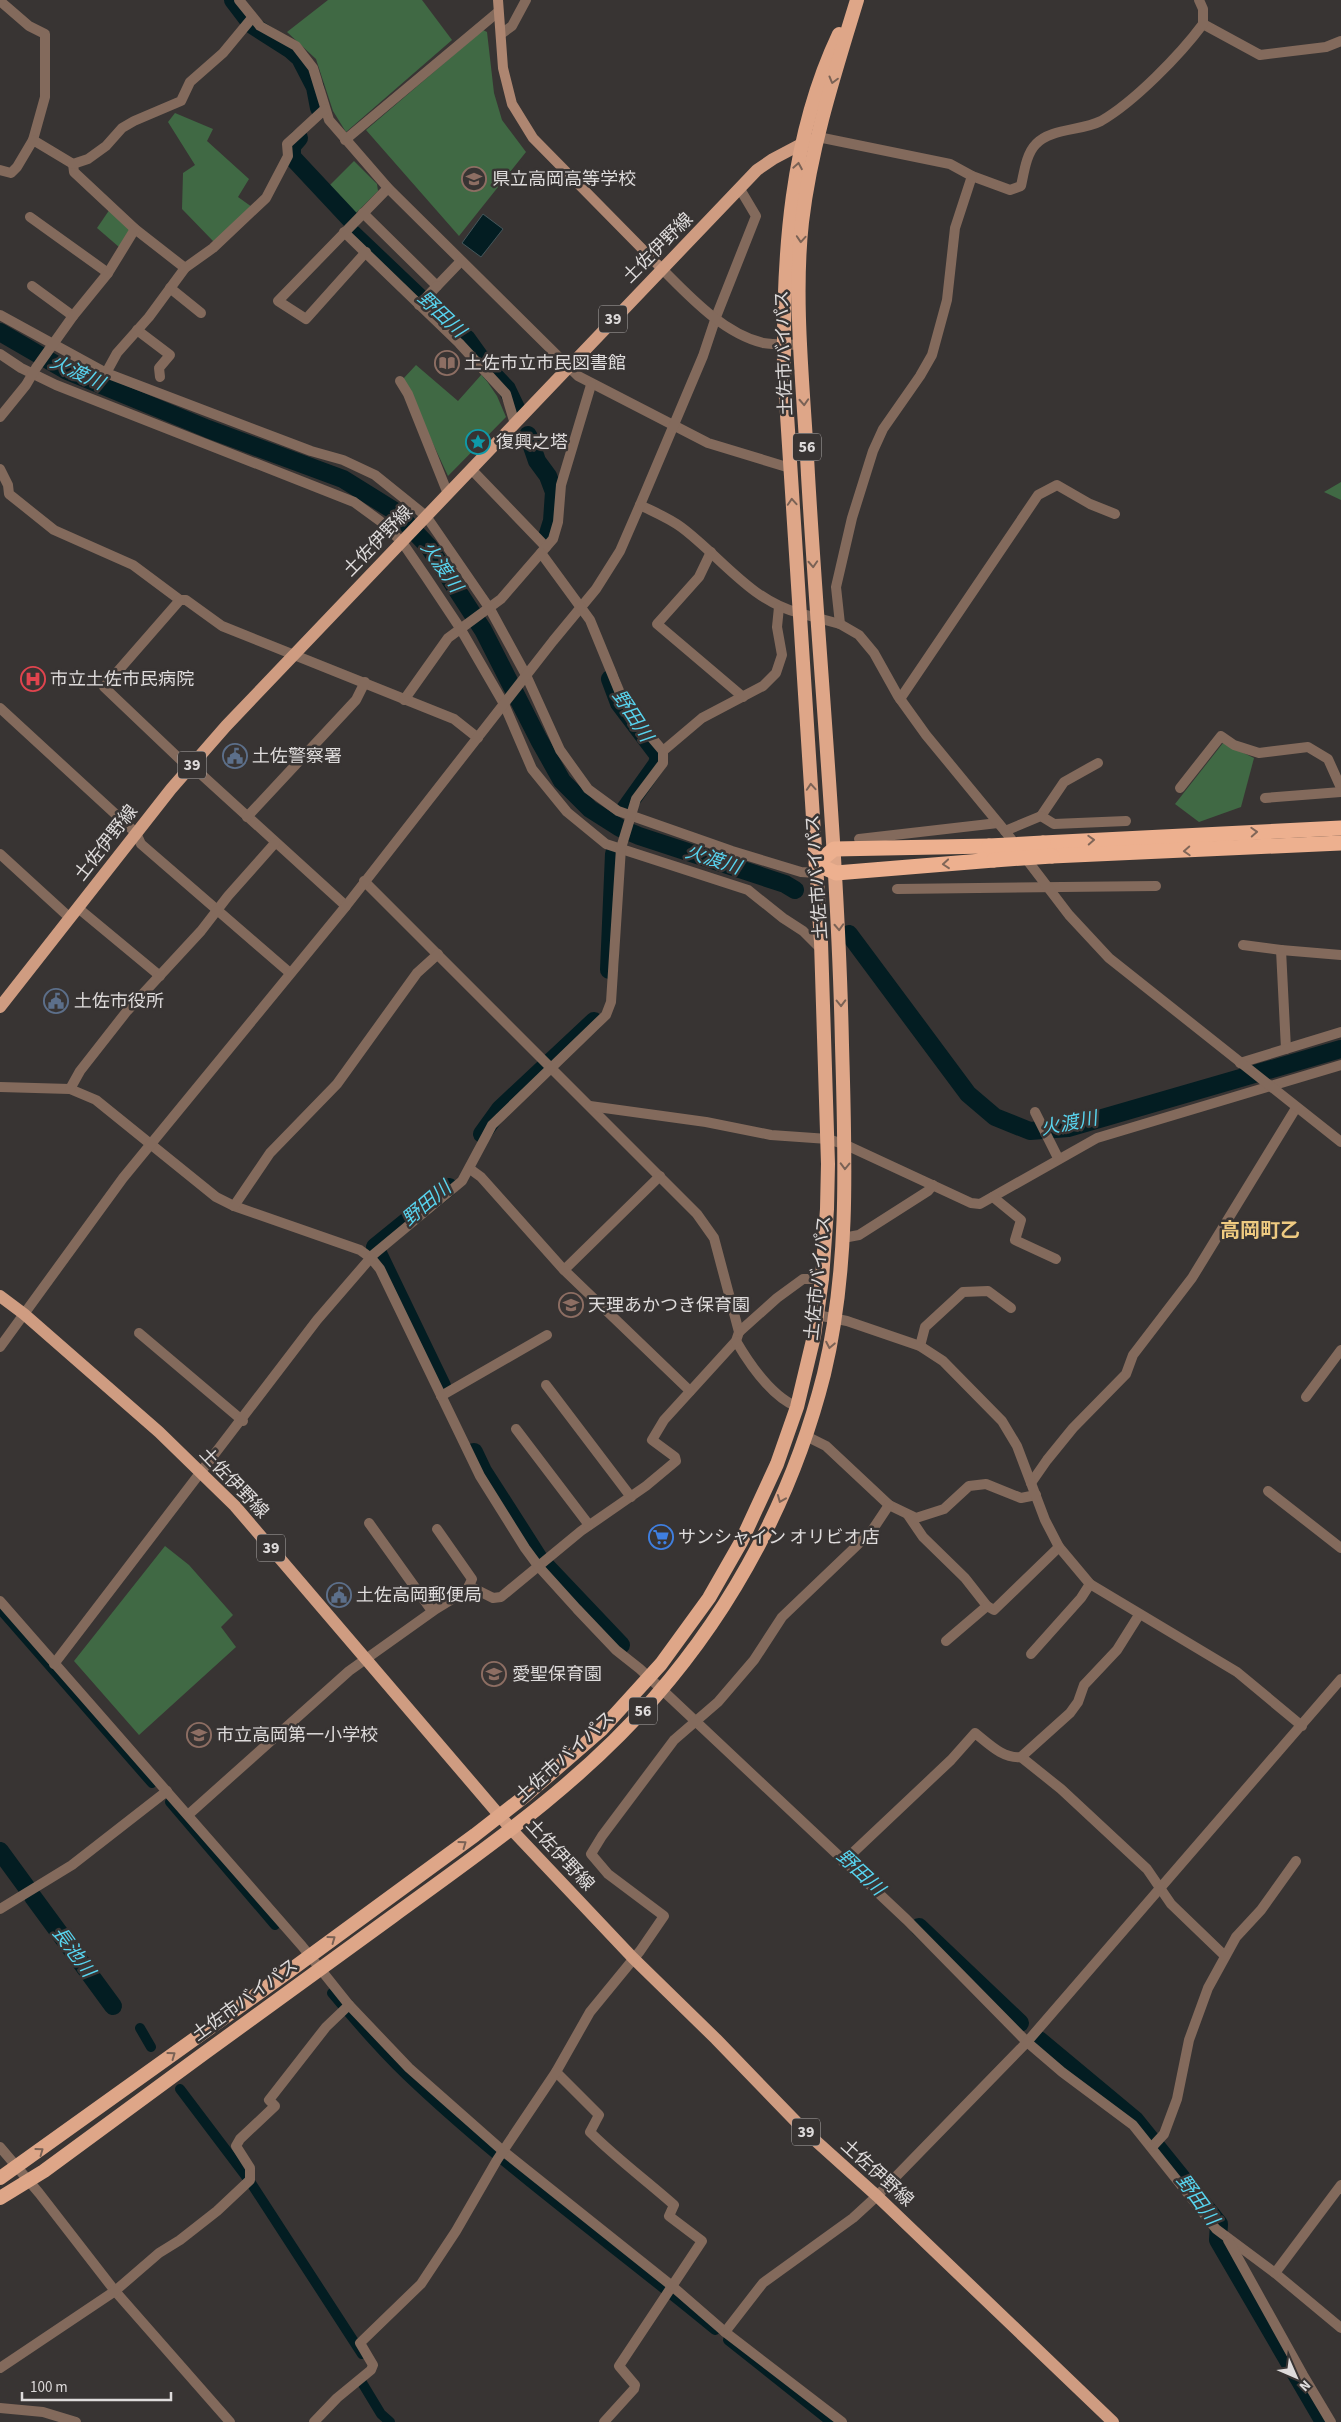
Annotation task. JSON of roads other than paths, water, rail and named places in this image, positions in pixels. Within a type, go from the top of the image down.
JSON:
[{"type":"highway","name":"土佐市バイパス","points":[[0,2198],[29,2180],[512,1830],[613,1742],[661,1690],[697,1647],[740,1580],[777,1510],[806,1436],[825,1371],[835,1319],[844,1238],[846,1145],[836,873],[816,617],[799,259],[802,220],[818,137],[857,0]]},
{"type":"highway","name":"土佐市バイパス","points":[[0,2178],[310,1956],[500,1816],[601,1730],[649,1678],[681,1639],[709,1598],[740,1542],[777,1464],[797,1407],[817,1315],[822,1279],[827,1209],[828,1140],[818,888],[790,468],[784,344],[784,274],[802,143],[824,70],[857,0]]},
{"type":"highway","points":[[816,869],[834,849],[989,846],[1341,828]]},
{"type":"highway","points":[[816,869],[836,873],[1052,856],[1341,843]]},
{"type":"main road","points":[[498,0],[503,68],[512,104],[533,138],[662,269]]},
{"type":"main road","name":"土佐伊野線","points":[[0,1007],[136,833],[192,766],[293,656],[757,170],[802,143],[818,137]]},
{"type":"main road","name":"土佐伊野線","points":[[0,1296],[24,1314],[159,1432],[235,1506],[512,1830],[633,1958],[716,2039],[807,2134],[877,2196],[1113,2422]]},
{"type":"street","points":[[501,34],[512,26],[526,0]]},
{"type":"street","points":[[818,137],[950,164],[972,176],[1010,190],[1020,186],[1030,152],[1037,143],[1047,136],[1100,121],[1143,88],[1203,24],[1203,9],[1200,0]]},
{"type":"street","points":[[0,1],[29,26],[45,34],[45,97],[33,140],[18,166],[11,173],[0,170]]},
{"type":"street","points":[[245,2],[252,18],[260,26],[296,46],[313,68],[322,92],[329,120],[345,140],[388,188],[568,368],[591,385],[708,443],[790,468]]},
{"type":"street","points":[[345,140],[498,12]]},
{"type":"street","points":[[33,140],[73,164],[88,159],[106,146],[122,128],[181,100],[190,82],[223,53],[252,18]]},
{"type":"street","points":[[1203,24],[1260,55],[1326,47],[1341,41]]},
{"type":"street","points":[[106,373],[117,353],[185,268],[213,248],[266,198],[288,156],[287,144],[325,109]]},
{"type":"street","points":[[73,164],[74,172],[135,229],[185,268]]},
{"type":"street","points":[[840,624],[836,587],[852,518],[873,451],[883,430],[932,355],[946,300],[955,228],[972,176]]},
{"type":"street","points":[[366,252],[306,319],[278,301],[388,188]]},
{"type":"street","points":[[0,1347],[87,1224],[151,1142],[346,906],[581,608],[620,551],[703,356],[716,317],[756,216],[740,189]]},
{"type":"street","points":[[363,213],[437,286]]},
{"type":"street","points":[[30,217],[108,273]]},
{"type":"street","points":[[0,417],[26,385],[34,370],[73,316],[108,273],[135,229]]},
{"type":"street","points":[[344,232],[459,343],[506,394],[515,424]]},
{"type":"street","points":[[419,305],[461,261]]},
{"type":"street","points":[[662,269],[691,299],[741,334],[764,343],[802,344]]},
{"type":"street","points":[[32,286],[73,316]]},
{"type":"street","points":[[170,288],[201,312]]},
{"type":"street","points":[[0,315],[51,347],[106,373],[311,451],[343,460],[375,475],[410,501],[488,610],[525,677],[560,750],[588,789],[618,811],[630,817],[801,872],[816,869]]},
{"type":"street","points":[[137,330],[170,355],[159,368],[160,378]]},
{"type":"street","points":[[0,354],[34,370],[65,388],[354,502],[403,541],[463,625],[506,702],[532,769],[566,812],[606,844],[622,846],[748,890],[821,945]]},
{"type":"street","points":[[400,381],[408,394],[448,494]]},
{"type":"street","points":[[404,700],[448,638],[463,625],[488,610],[553,539],[558,522],[561,485],[591,385]]},
{"type":"street","points":[[54,1664],[243,1420],[317,1320],[375,1254],[462,1181],[505,1105],[547,1066],[601,1021],[606,1015],[611,1002],[622,846],[636,799],[663,762],[663,751],[635,718],[622,698],[590,620],[544,550],[471,468]]},
{"type":"street","points":[[0,469],[8,485],[4,497],[54,530],[132,565],[180,600],[186,600],[222,626],[454,719],[478,738]]},
{"type":"street","points":[[900,699],[1038,495],[1057,486],[1090,504],[1115,514]]},
{"type":"street","points":[[640,505],[681,526],[759,594],[779,607],[840,624],[859,635],[874,653],[900,699],[926,735],[1005,831],[1069,915],[1109,958],[1341,1142]]},
{"type":"street","points":[[711,552],[700,577],[657,624],[743,697]]},
{"type":"street","points":[[180,600],[104,687],[185,764],[192,766],[346,906]]},
{"type":"street","points":[[663,751],[702,718],[763,686],[776,673],[782,655],[776,627],[779,607]]},
{"type":"street","points":[[247,817],[356,700],[365,682]]},
{"type":"street","points":[[0,708],[136,833],[141,844],[290,973]]},
{"type":"street","points":[[1180,788],[1221,736],[1234,745],[1259,753],[1308,747],[1328,759],[1341,788]]},
{"type":"street","points":[[1005,831],[1041,816],[1064,782],[1098,763]]},
{"type":"street","points":[[1266,798],[1341,792]]},
{"type":"street","points":[[1041,816],[1054,824],[1126,821]]},
{"type":"street","points":[[859,839],[998,823]]},
{"type":"street","points":[[70,1089],[80,1071],[127,1011],[219,910],[228,896],[275,842]]},
{"type":"street","points":[[0,854],[74,913],[160,976]]},
{"type":"street","points":[[364,881],[697,1214],[714,1238],[737,1337],[746,1359],[784,1402],[797,1407]]},
{"type":"street","points":[[897,889],[1156,886]]},
{"type":"street","points":[[1243,945],[1341,955]]},
{"type":"street","points":[[1281,950],[1286,1049]]},
{"type":"street","points":[[234,1206],[270,1153],[337,1084],[417,974],[438,954]]},
{"type":"street","points":[[1243,1065],[1341,1032]]},
{"type":"street","points":[[590,1106],[706,1122],[771,1135],[828,1140],[846,1145],[971,1203],[980,1204],[1058,1158],[1097,1138],[1341,1065]]},
{"type":"street","points":[[0,1087],[70,1089],[96,1100],[151,1142],[216,1197],[234,1206],[375,1254]]},
{"type":"street","points":[[1031,1484],[1046,1460],[1073,1428],[1126,1374],[1133,1355],[1192,1278],[1296,1108]]},
{"type":"street","points":[[1034,1112],[1058,1158]]},
{"type":"street","points":[[470,1169],[481,1177],[564,1270],[690,1391]]},
{"type":"street","points":[[564,1270],[660,1176]]},
{"type":"street","points":[[844,1238],[860,1235],[928,1191],[933,1185]]},
{"type":"street","points":[[994,1197],[1021,1220],[1015,1240],[1056,1259]]},
{"type":"street","points":[[375,1254],[380,1269],[480,1476],[539,1567],[616,1650],[649,1678],[694,1722],[845,1860],[1027,2042],[1062,2072],[1133,2125],[1222,2234],[1331,2422]]},
{"type":"street","points":[[469,1586],[493,1598],[501,1597],[589,1525],[631,1497],[676,1461],[675,1457],[652,1440],[664,1420],[737,1337],[777,1298],[803,1279],[822,1279]]},
{"type":"street","points":[[920,1346],[925,1326],[963,1292],[988,1291],[1011,1308]]},
{"type":"street","points":[[817,1315],[920,1346],[942,1361],[1002,1421],[1017,1446],[1045,1520],[1059,1547],[1090,1584],[1237,1672],[1302,1726]]},
{"type":"street","points":[[139,1333],[243,1420]]},
{"type":"street","points":[[441,1396],[547,1335]]},
{"type":"street","points":[[1306,1397],[1341,1350]]},
{"type":"street","points":[[546,1385],[631,1497]]},
{"type":"street","points":[[516,1429],[589,1525]]},
{"type":"street","points":[[806,1436],[826,1446],[890,1505],[916,1518],[944,1509],[969,1486],[986,1484],[1021,1498],[1036,1495]]},
{"type":"street","points":[[1268,1491],[1341,1548]]},
{"type":"street","points":[[314,2422],[337,2398],[371,2370],[373,2365],[360,2343],[421,2284],[456,2231],[501,2154],[556,2072],[590,2012],[653,1934],[664,1916],[608,1874],[591,1854],[602,1836],[674,1740],[718,1702],[754,1660],[782,1617],[871,1532],[890,1505]]},
{"type":"street","points":[[908,1514],[923,1537],[966,1578],[987,1606],[994,1610],[1059,1547]]},
{"type":"street","points":[[369,1523],[432,1611]]},
{"type":"street","points":[[188,1815],[349,1671],[432,1611],[467,1590],[472,1579],[437,1529]]},
{"type":"street","points":[[1031,1654],[1081,1598],[1090,1584]]},
{"type":"street","points":[[0,1601],[310,1956],[346,2008],[501,2154],[669,2289],[842,2422]]},
{"type":"street","points":[[946,1642],[987,1606]]},
{"type":"street","points":[[845,1860],[951,1760],[976,1732],[996,1749],[1012,1758],[1021,1757],[1070,1713],[1078,1702],[1084,1685],[1116,1650],[1139,1615]]},
{"type":"street","points":[[725,2332],[763,2283],[853,2218],[877,2196],[1027,2042],[1341,1679]]},
{"type":"street","points":[[1021,1757],[1061,1789],[1133,1856],[1147,1870],[1170,1904],[1225,1956]]},
{"type":"street","points":[[0,1909],[72,1865],[167,1791]]},
{"type":"street","points":[[1152,2147],[1164,2134],[1177,2099],[1193,2029],[1208,1988],[1236,1937],[1261,1910],[1296,1861]]},
{"type":"street","points":[[0,2368],[115,2291],[158,2253],[180,2240],[217,2212],[250,2180],[250,2168],[236,2146],[240,2138],[275,2106],[269,2100],[326,2027],[346,2008]]},
{"type":"street","points":[[556,2072],[599,2115],[590,2132],[608,2150],[624,2161],[674,2206],[669,2216],[702,2241],[618,2366],[633,2381],[634,2389],[604,2422]]},
{"type":"street","points":[[0,2147],[16,2168],[29,2180],[115,2291],[230,2422]]},
{"type":"street","points":[[1275,2274],[1341,2184]]},
{"type":"street","points":[[1222,2234],[1341,2328]]},
{"type":"street","points":[[0,2408],[43,2412],[76,2422]]},
{"type":"water","points":[[483,214],[503,229],[481,257],[462,243]]},
{"type":"waterway","name":"野田川","points":[[233,0],[252,25],[300,58],[315,87],[319,108]]},
{"type":"waterway","name":"野田川","points":[[299,138],[292,146],[292,157],[350,219]]},
{"type":"waterway","name":"野田川","points":[[353,234],[436,313],[467,339],[490,371],[507,389],[517,410]]},
{"type":"waterway","name":"火渡川","points":[[0,332],[67,371],[208,429],[343,479],[396,512],[429,547],[483,630],[562,781],[590,809],[620,828],[639,836],[785,884],[795,890]]},
{"type":"waterway","name":"野田川","points":[[528,435],[537,461],[548,476],[554,492],[552,521],[546,540]]},
{"type":"waterway","name":"野田川","points":[[610,679],[619,703],[659,756],[657,764],[625,809]]},
{"type":"waterway","name":"野田川","points":[[609,970],[614,854]]},
{"type":"waterway","name":"火渡川","points":[[849,934],[968,1094],[995,1117],[1030,1131],[1068,1128],[1341,1049]]},
{"type":"waterway","name":"野田川","points":[[482,1134],[500,1109],[594,1021]]},
{"type":"waterway","name":"野田川","points":[[442,1386],[375,1247],[449,1187]]},
{"type":"waterway","name":"野田川","points":[[474,1452],[483,1471],[540,1560]]},
{"type":"waterway","name":"野田川","points":[[546,1566],[621,1645]]},
{"type":"waterway","points":[[0,1609],[152,1783]]},
{"type":"waterway","points":[[170,1802],[275,1925]]},
{"type":"waterway","name":"長池川","points":[[0,1851],[27,1888]]},
{"type":"waterway","name":"長池川","points":[[33,1897],[113,2006]]},
{"type":"waterway","name":"野田川","points":[[919,1927],[1020,2023]]},
{"type":"waterway","points":[[332,1993],[394,2063],[452,2117],[526,2179],[715,2330]]},
{"type":"waterway","points":[[140,2028],[151,2047]]},
{"type":"waterway","name":"野田川","points":[[1039,2040],[1135,2120],[1219,2224],[1218,2240],[1324,2422]]},
{"type":"waterway","points":[[180,2089],[248,2179]]},
{"type":"waterway","points":[[251,2183],[362,2354]]},
{"type":"waterway","points":[[728,2340],[831,2422]]},
{"type":"waterway","points":[[361,2381],[381,2414],[390,2422]]},
{"type":"place","name":"県立高岡高等学校","points":[[474,179]]},
{"type":"place","name":"土佐市立市民図書館","points":[[447,363]]},
{"type":"place","name":"復興之塔","points":[[478,442]]},
{"type":"place","name":"市立土佐市民病院","points":[[33,679]]},
{"type":"place","name":"土佐警察署","points":[[235,756]]},
{"type":"place","name":"土佐市役所","points":[[56,1001]]},
{"type":"place","name":"天理あかつき保育園","points":[[571,1305]]},
{"type":"place","name":"サンシャイン オリビオ店","points":[[661,1537]]},
{"type":"place","name":"土佐高岡郵便局","points":[[339,1595]]},
{"type":"place","name":"愛聖保育園","points":[[494,1674]]},
{"type":"place","name":"市立高岡第一小学校","points":[[199,1735]]},
{"type":"district","name":"高岡町乙","points":[[1260,1231]]}]
